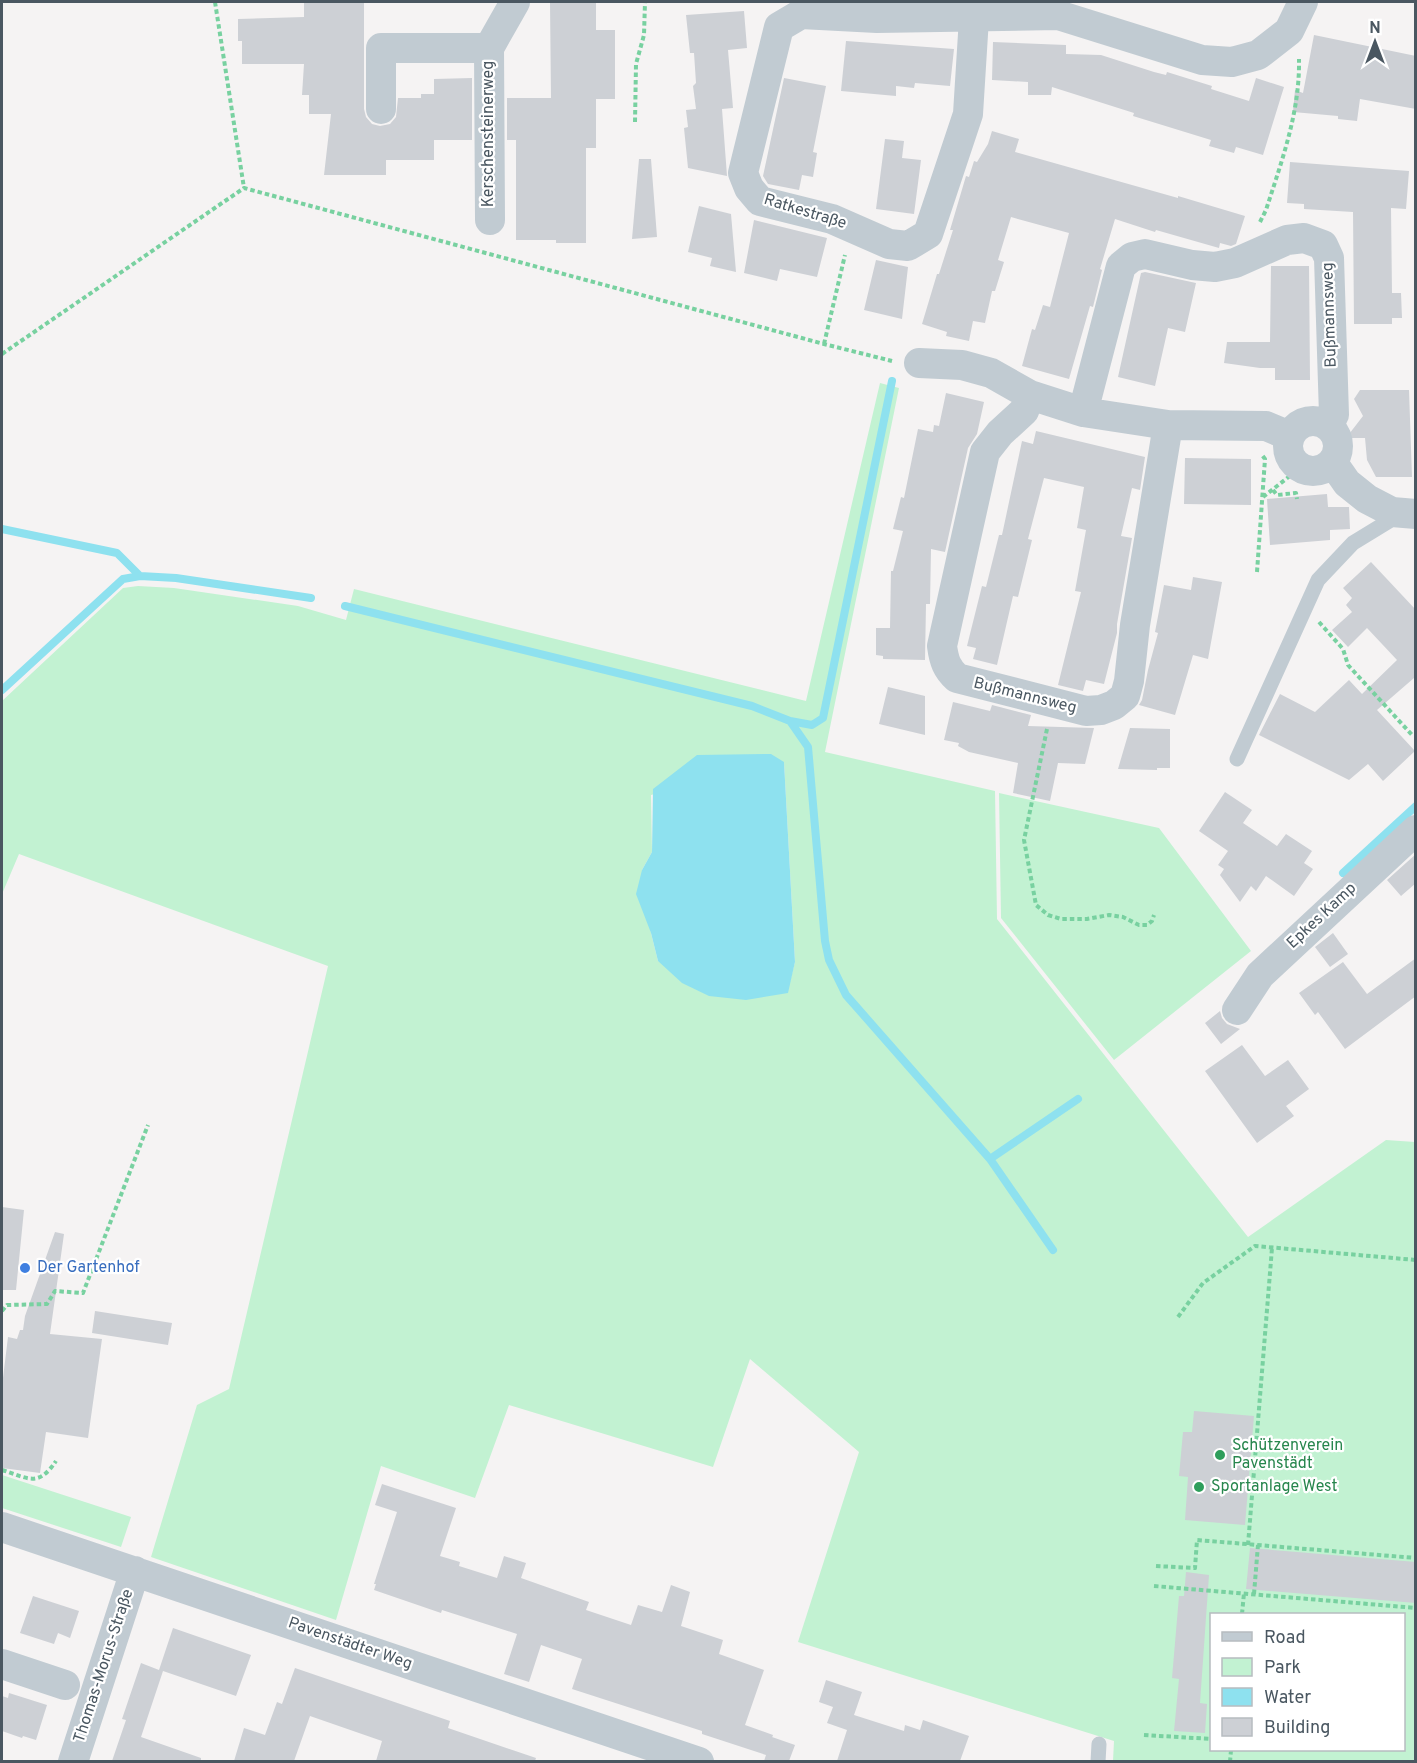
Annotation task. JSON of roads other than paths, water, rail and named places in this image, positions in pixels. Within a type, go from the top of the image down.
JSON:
[{"type":"street","name":"Kerschensteinerweg","points":[[490,220],[489,48],[515,2]]},
{"type":"street","name":"Ratkestraße","points":[[974,18],[968,114],[928,234],[908,246],[889,244],[832,219],[760,201],[748,189],[743,173],[779,27],[801,14],[877,18],[1058,15],[1202,60],[1232,62],[1257,55],[1289,31],[1303,2]]},
{"type":"street","name":"Kerschensteinerweg","points":[[381,109],[381,48],[489,48]]},
{"type":"street","name":"Bußmannsweg","points":[[1083,412],[1121,266],[1132,257],[1145,254],[1192,265],[1215,267],[1235,264],[1287,240],[1304,238],[1323,245],[1329,258],[1334,415],[1328,425],[1339,443],[1333,463]]},
{"type":"street","points":[[919,363],[962,365],[991,373],[1030,395],[1083,412],[1168,425],[1266,426],[1290,436]]},
{"type":"street","name":"Bußmannsweg","points":[[1030,395],[1024,411],[1000,433],[985,452],[942,646],[948,669],[957,678],[1086,711],[1114,705],[1125,696],[1129,681],[1134,625],[1168,425]]},
{"type":"street","points":[[1328,425],[1313,420],[1299,425],[1290,436],[1289,454],[1300,468],[1317,472],[1333,463],[1347,483],[1367,499],[1404,513]]},
{"type":"street","name":"Epkes Kamp","points":[[1237,1010],[1260,975],[1416,830]]},
{"type":"street","name":"Pavenstädter Weg","points":[[2,1527],[699,1761]]},
{"type":"street","name":"Thomas-Morus-Straße","points":[[73,1761],[135,1571]]},
{"type":"street","points":[[2,1664],[65,1685]]},
{"type":"lane","points":[[1237,759],[1318,580],[1353,543],[1404,513]]},
{"type":"lane","points":[[1098,1761],[1099,1744]]},
{"type":"water","points":[[771,754],[784,762],[795,962],[788,993],[746,1000],[709,996],[682,983],[658,961],[651,933],[636,894],[642,870],[652,852],[653,789],[697,755]]},
{"type":"waterway","points":[[790,721],[812,725],[823,718],[892,381]]},
{"type":"waterway","points":[[2,529],[117,553],[140,576]]},
{"type":"waterway","points":[[2,690],[123,579],[140,576],[176,578],[311,598]]},
{"type":"waterway","points":[[345,606],[752,706],[790,721],[808,747],[825,941],[829,960],[846,995],[990,1159],[1053,1250]]},
{"type":"waterway","points":[[1343,873],[1416,806]]},
{"type":"waterway","points":[[990,1159],[1078,1099]]},
{"type":"place","name":"Der Gartenhof","points":[[25,1268]]},
{"type":"place","name":"Schützenverein Pavenstädt","points":[[1220,1455]]},
{"type":"place","name":"Sportanlage West","points":[[1199,1487]]}]
